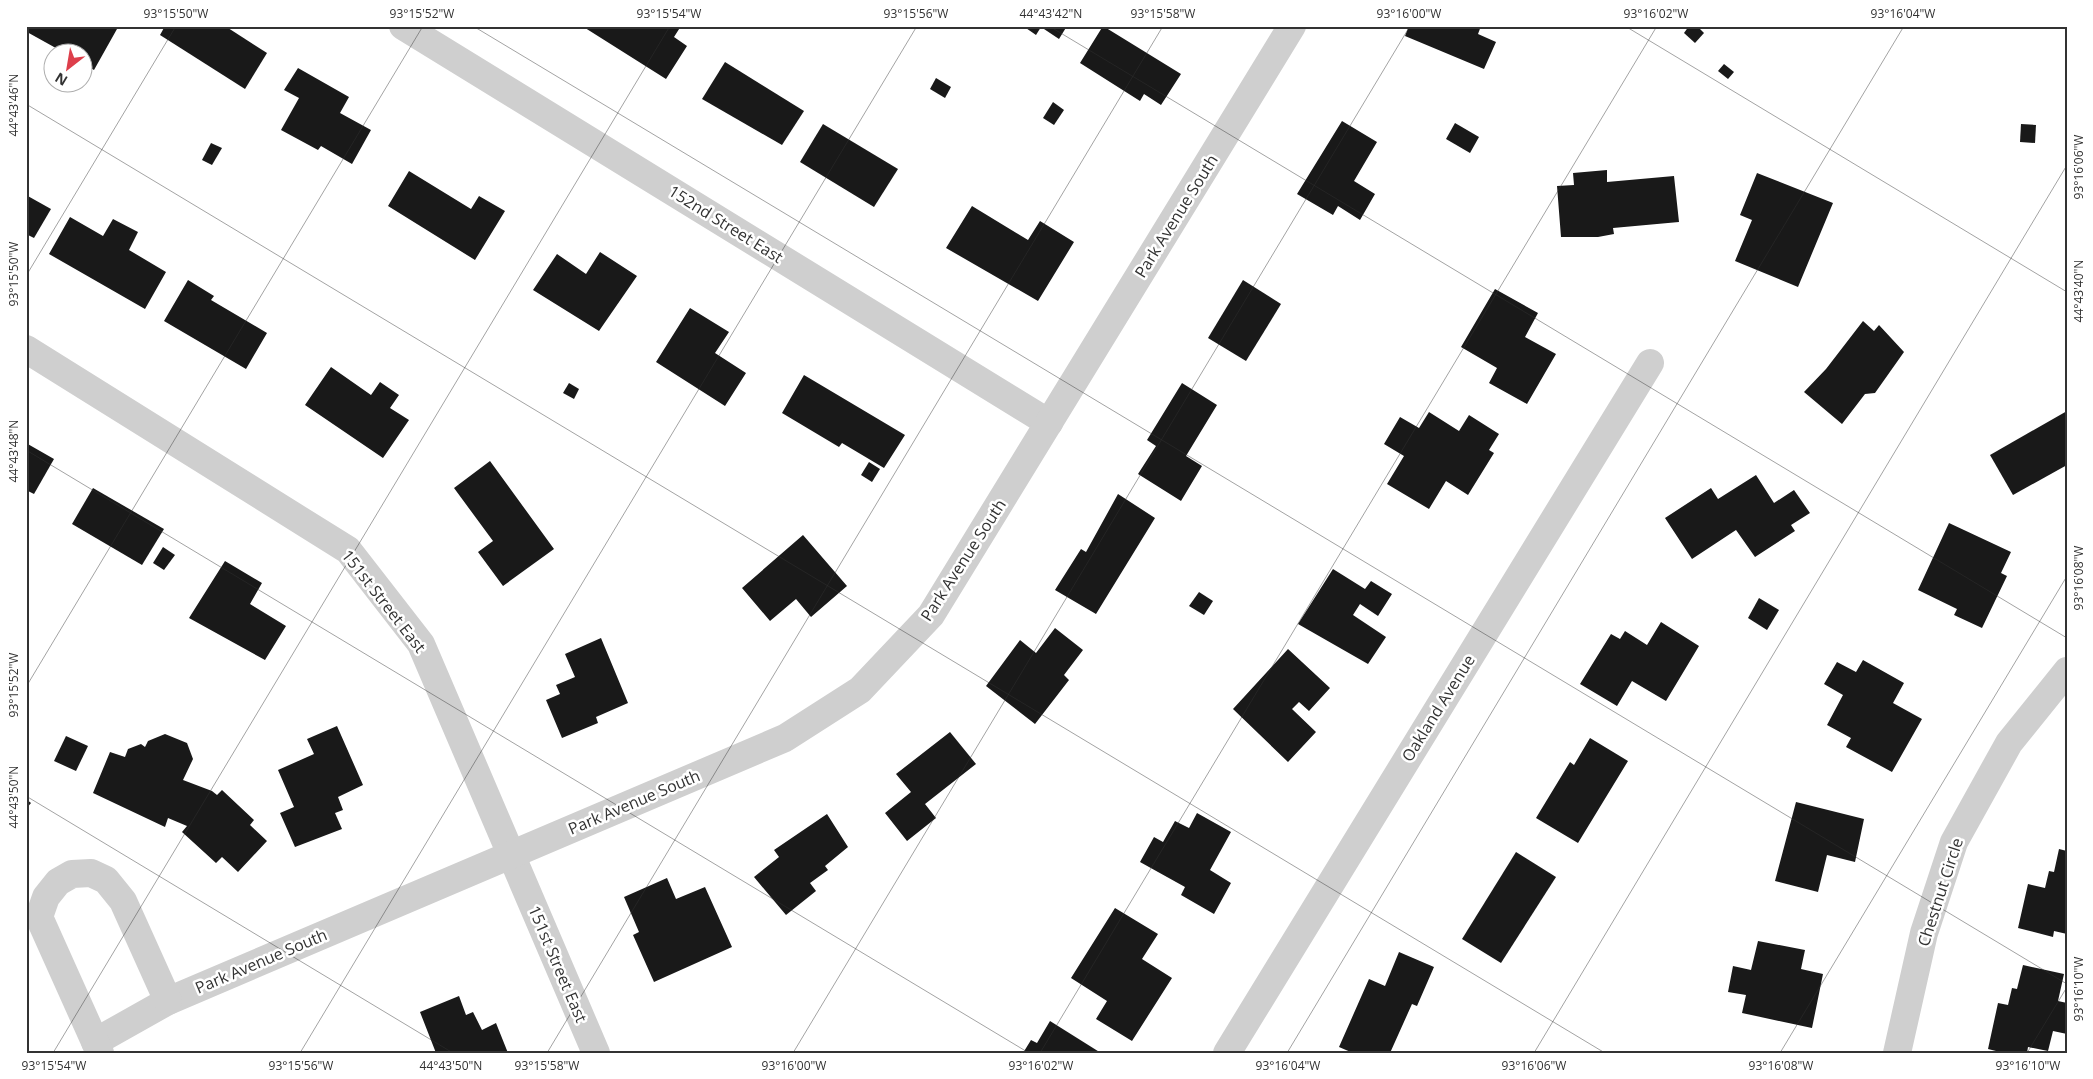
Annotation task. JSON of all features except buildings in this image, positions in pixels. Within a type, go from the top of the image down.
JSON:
[{"type":"street","name":"152nd Street East","points":[[403,26],[1049,423]]},
{"type":"street","name":"Park Avenue South","points":[[168,1001],[123,901],[106,880],[91,873],[72,874],[58,882],[46,896],[39,917],[97,1047],[168,1001],[785,738],[860,690],[930,615],[1292,26]]},
{"type":"street","name":"151st Street East","points":[[26,349],[348,550],[421,644],[596,1053]]},
{"type":"street","name":"Oakland Avenue","points":[[1227,1053],[1650,364]]},
{"type":"street","name":"Chestnut Circle","points":[[1898,1053],[1924,933],[1954,842],[2009,743],[2067,671]]}]
